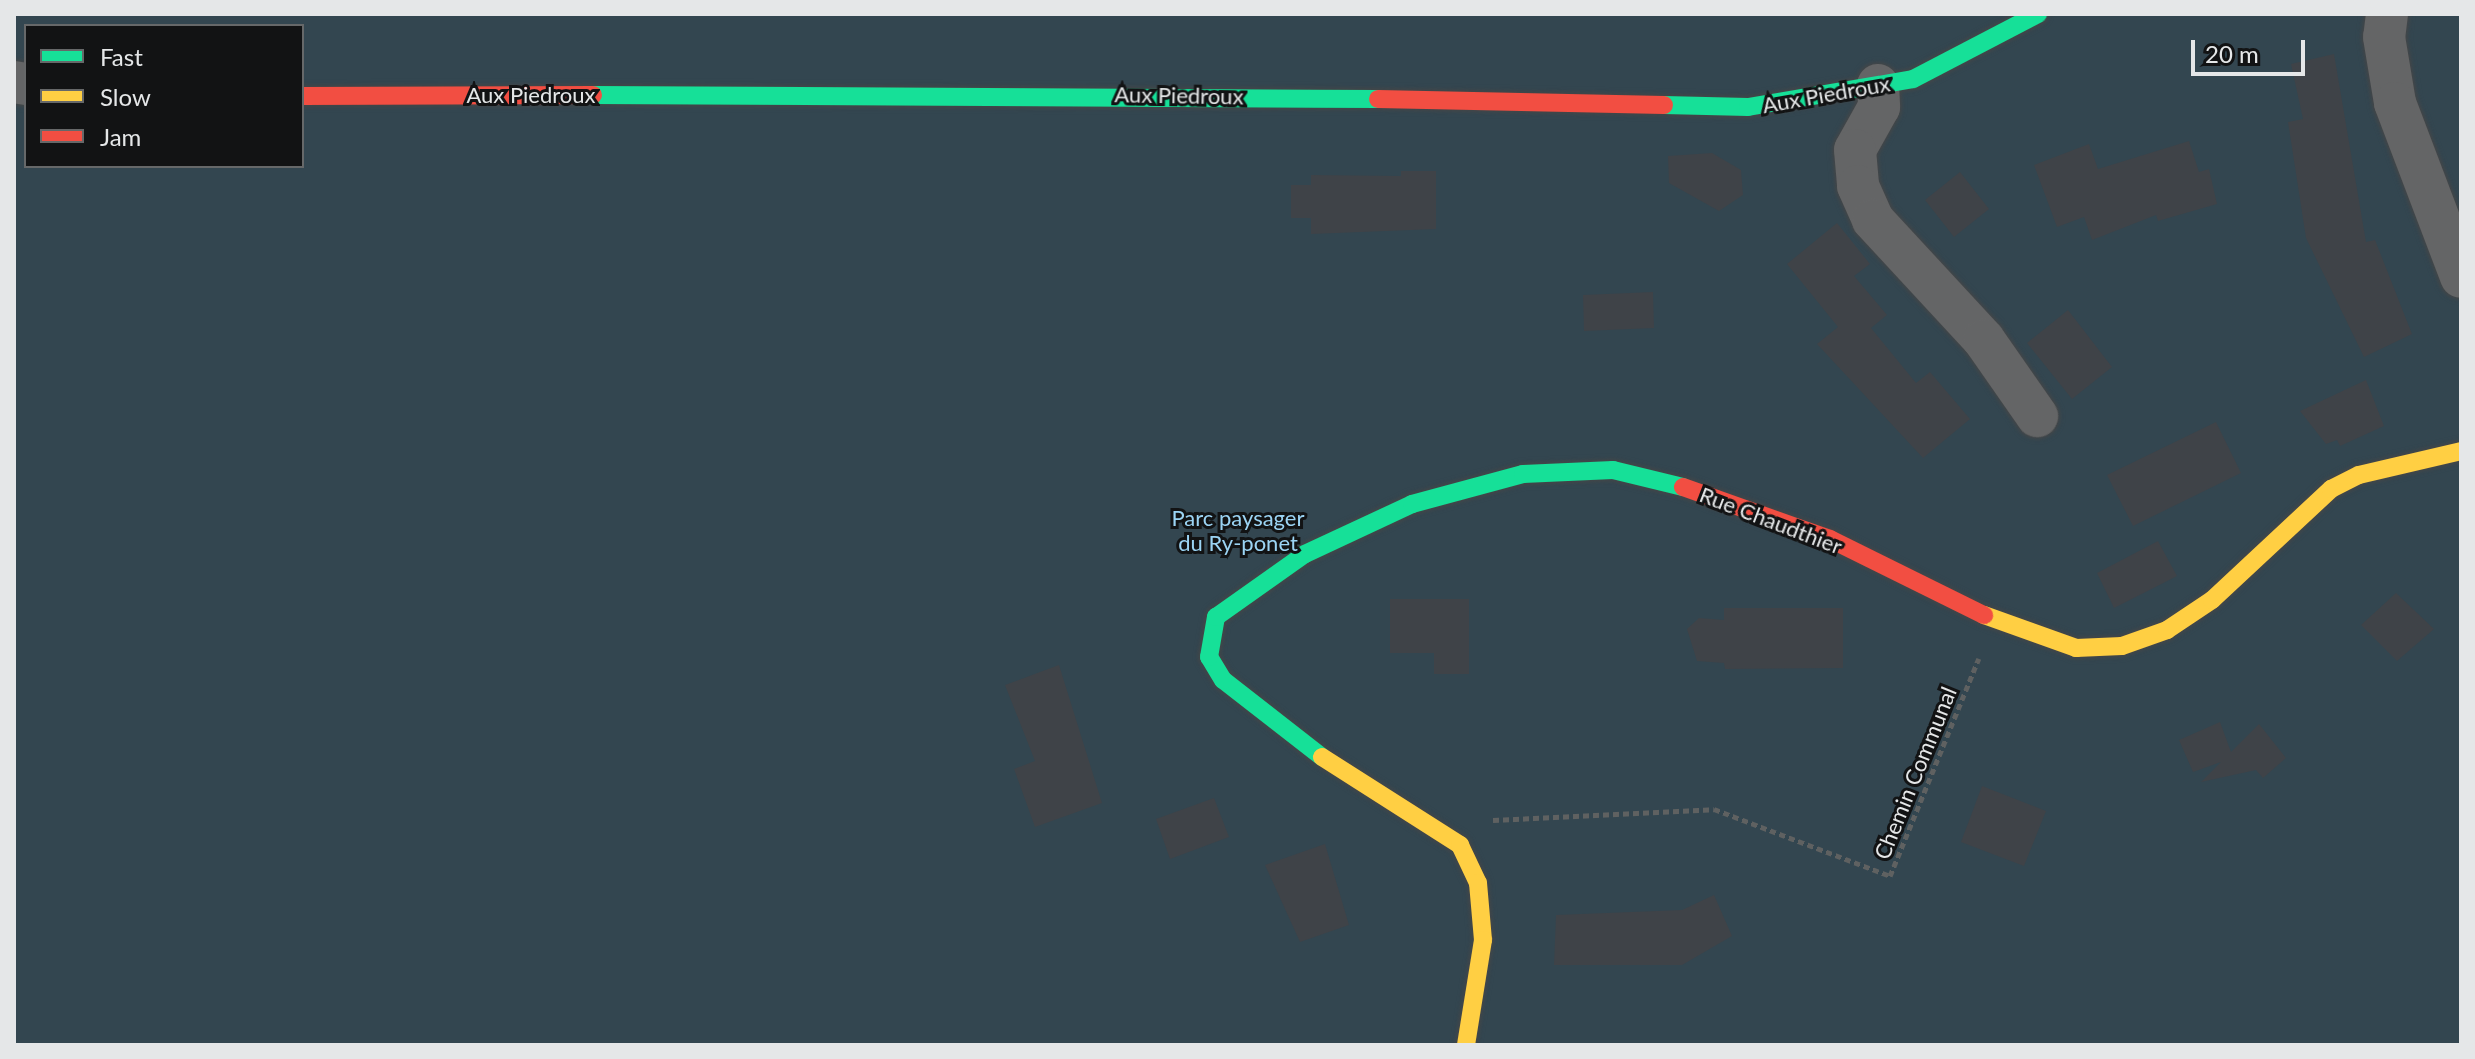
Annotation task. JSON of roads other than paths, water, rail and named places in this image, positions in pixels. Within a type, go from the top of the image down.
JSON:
[{"type":"street","name":"Aux Piedroux","points":[[304,96],[1176,94],[1748,107],[1913,79],[2038,14]]},
{"type":"street","points":[[2387,14],[2384,37],[2395,103],[2461,277]]},
{"type":"street","points":[[1878,85],[1879,107],[1855,150],[1858,186],[1873,220],[1975,329],[2037,416]]},
{"type":"street","name":"Rue Chaudthier","points":[[1466,1045],[1476,1013],[1483,940],[1478,883],[1460,845],[1336,768],[1223,680],[1209,657],[1216,617],[1305,554],[1412,504],[1523,474],[1613,470],[1759,512],[1994,620],[2076,648],[2122,646],[2167,630],[2212,600],[2331,489],[2359,475],[2461,451]]},
{"type":"park label","name":"Parc paysager du Ry-ponet","points":[[1238,530]]}]
